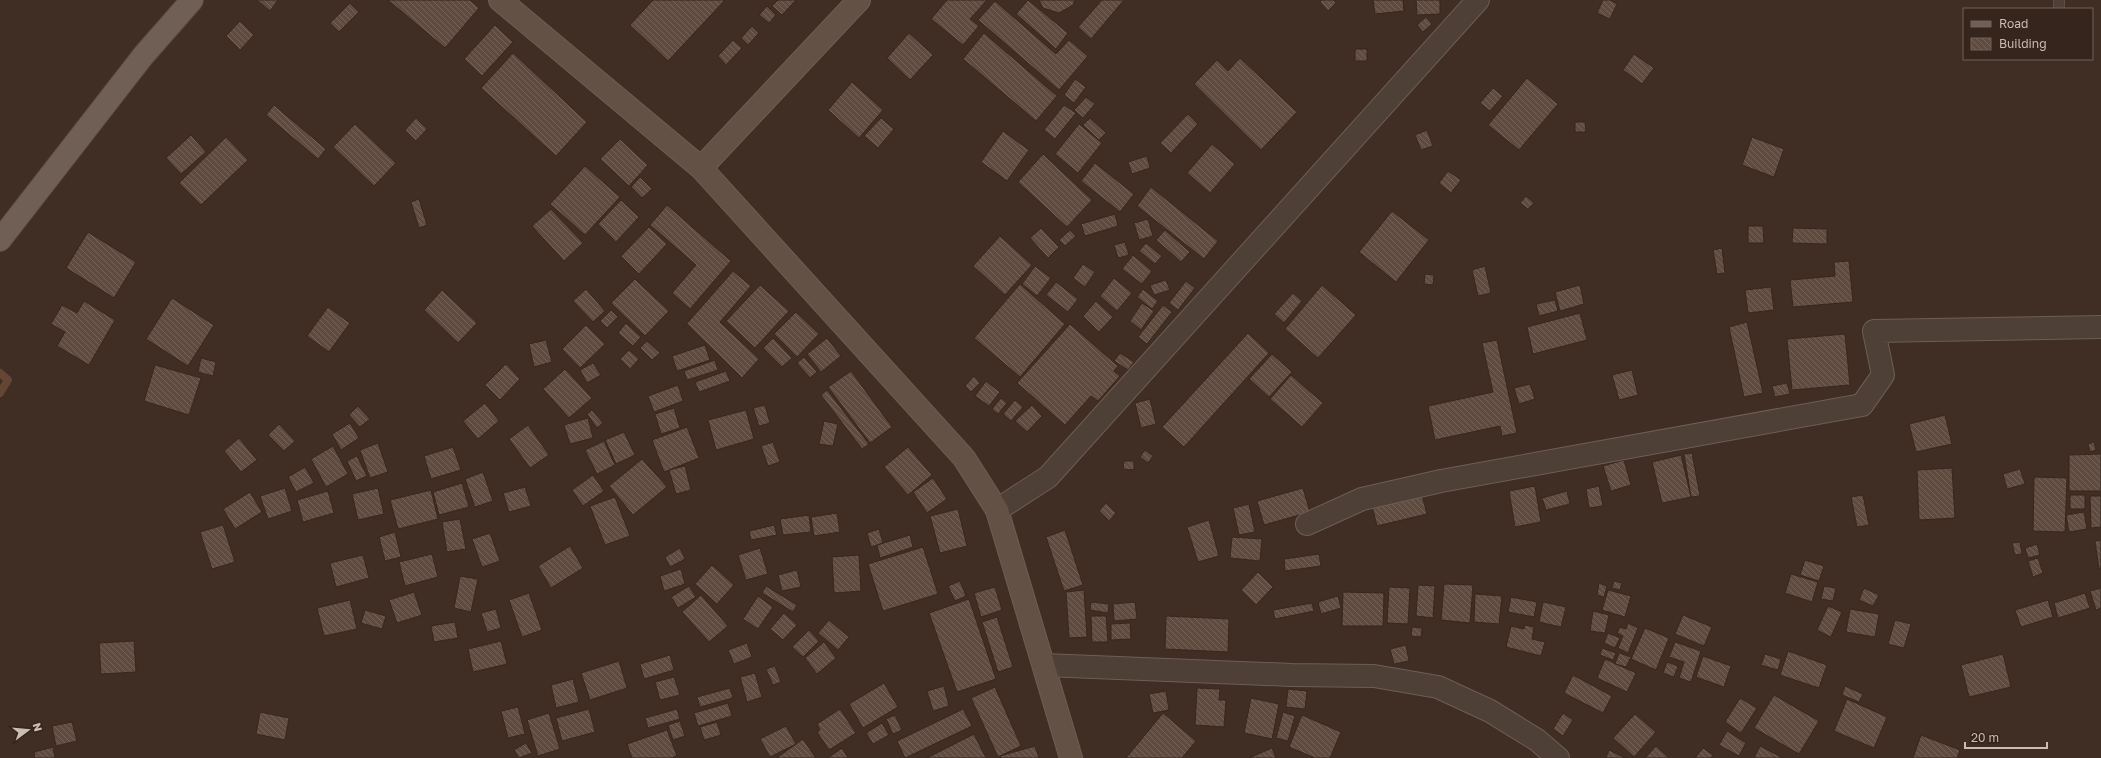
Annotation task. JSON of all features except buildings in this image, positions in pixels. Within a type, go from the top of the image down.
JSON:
[{"type":"main road","points":[[0,240],[143,56],[192,0]]},
{"type":"street","points":[[500,0],[702,168],[964,458],[997,510],[1071,758]]},
{"type":"street","points":[[702,168],[859,0]]},
{"type":"street","points":[[997,510],[1048,477],[1478,0]]},
{"type":"street","points":[[1307,524],[1362,499],[1441,481],[1862,405],[1883,376],[1874,331],[2101,327]]},
{"type":"street","points":[[1044,664],[1292,675],[1374,676],[1438,687],[1490,711],[1537,740],[1558,758]]},
{"type":"waterway","points":[[0,373],[8,380],[0,393]]}]
